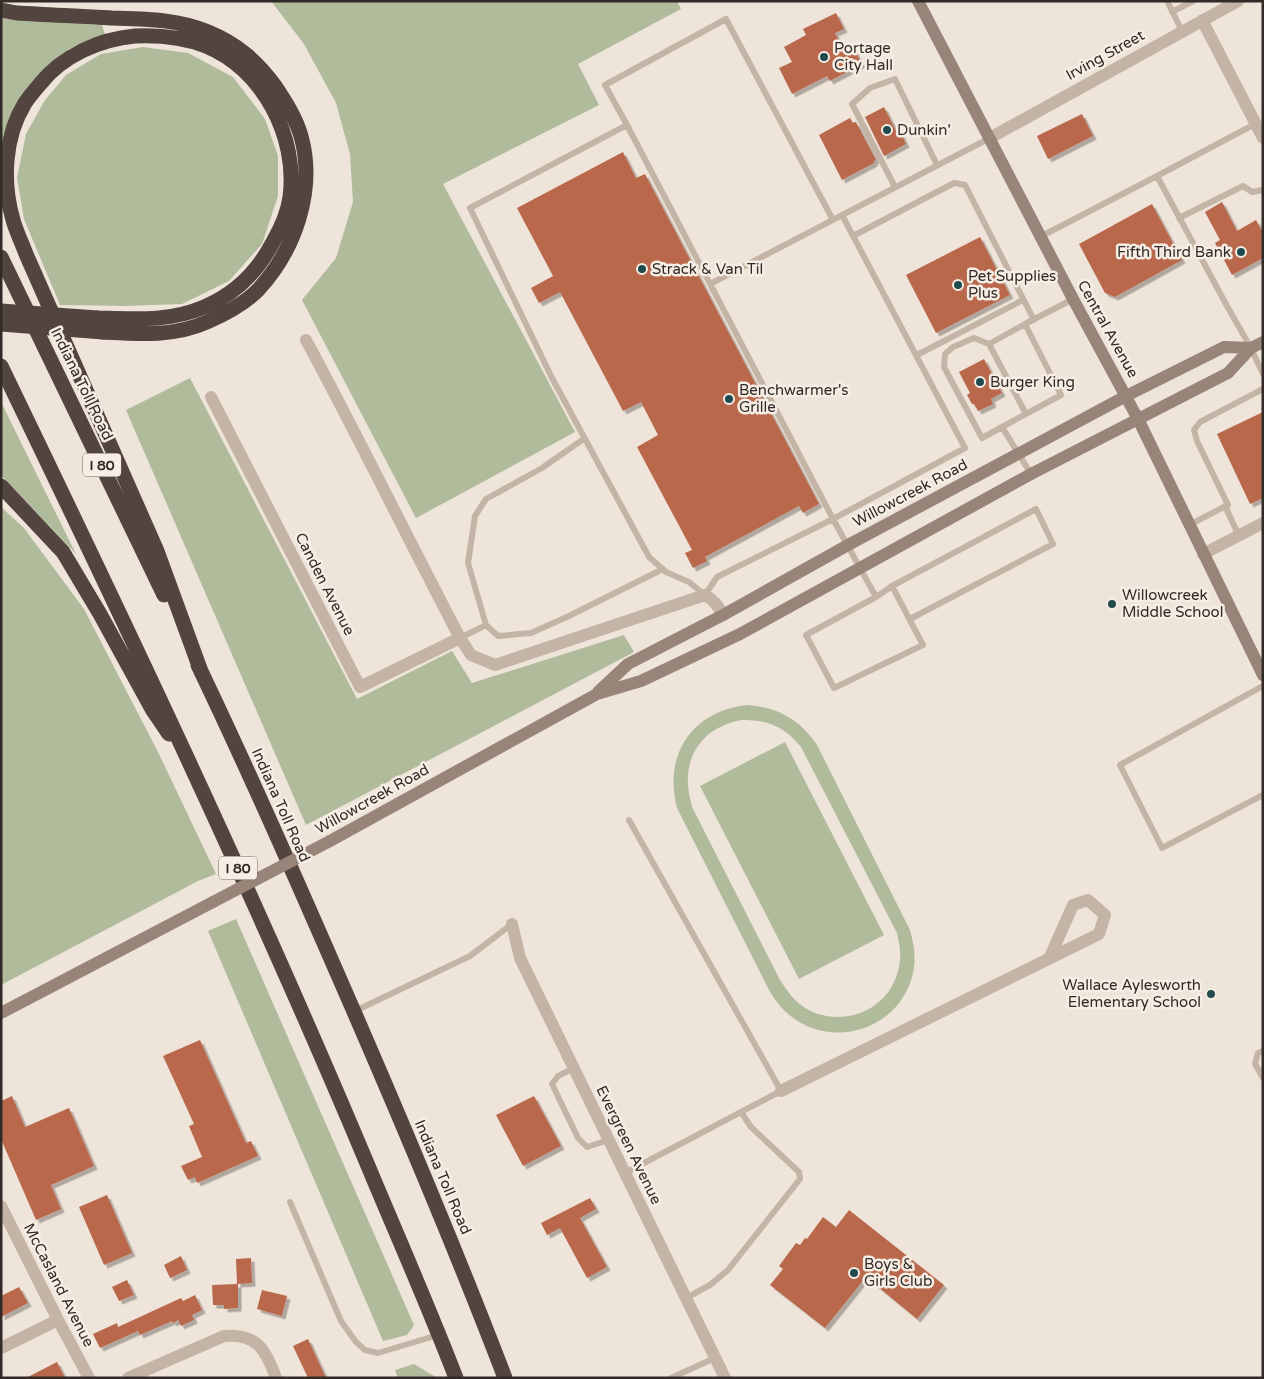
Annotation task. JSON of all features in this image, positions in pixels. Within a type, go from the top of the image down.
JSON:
[{"type":"highway","points":[[1,10],[17,13],[158,20],[184,24],[209,32],[241,49],[264,71],[286,102],[301,136],[305,166],[305,198],[296,230],[280,262],[257,290],[234,309],[206,323],[179,331],[155,334],[1,311]]},
{"type":"highway","points":[[1,324],[100,325],[158,319],[203,308],[227,295],[249,278],[267,254],[282,225],[290,198],[291,169],[286,139],[274,110],[253,80],[232,61],[207,46],[184,39],[154,35],[122,37],[94,45],[67,60],[44,79],[25,104],[12,132],[7,163],[7,190],[13,220],[26,254],[157,551],[202,674]]},
{"type":"highway","name":"Indiana Toll Road","points":[[1,257],[202,674],[275,832],[354,1012],[506,1378]]},
{"type":"highway","name":"I 80","points":[[1,366],[191,763],[278,956],[456,1378]]},
{"type":"highway","points":[[1,486],[10,493],[63,552],[100,614],[152,709],[191,763]]},
{"type":"main road","name":"Central Avenue","points":[[918,1],[988,139],[1138,419],[1188,525],[1263,675]]},
{"type":"main road","name":"Willowcreek Road","points":[[596,694],[628,664],[723,615],[1126,396],[1224,347],[1257,345]]},
{"type":"main road","name":"Willowcreek Road","points":[[1,1013],[330,841],[596,694],[641,681],[740,634],[1030,474],[1228,373],[1257,345]]},
{"type":"street","name":"Irving Street","points":[[988,139],[1238,1]]},
{"type":"street","points":[[1202,20],[1263,138]]},
{"type":"street","points":[[306,340],[343,409],[401,526],[471,656],[495,665],[705,594],[718,605],[723,615]]},
{"type":"street","name":"Canden Avenue","points":[[211,397],[360,687],[460,638]]},
{"type":"street","points":[[1203,554],[1263,523]]},
{"type":"street","points":[[781,1090],[1049,959],[1099,934],[1105,915],[1088,900],[1073,905],[1049,959]]},
{"type":"street","name":"Evergreen Avenue","points":[[512,924],[520,958],[725,1378]]},
{"type":"street","name":"McCasland Avenue","points":[[1,1206],[89,1378]]},
{"type":"street","points":[[1,1348],[58,1320]]},
{"type":"street","points":[[128,1378],[224,1336],[235,1335],[256,1342],[265,1352],[276,1378]]},
{"type":"lane","points":[[1167,1],[1182,31]]},
{"type":"lane","points":[[1172,12],[1193,1]]},
{"type":"lane","points":[[833,220],[726,20],[605,84],[833,519],[876,597]]},
{"type":"lane","points":[[895,187],[852,104],[870,88],[895,79],[937,166]]},
{"type":"lane","points":[[1040,237],[1255,124]]},
{"type":"lane","points":[[628,125],[470,208],[552,378],[649,557],[662,569],[689,582],[705,594],[717,577],[833,519],[966,448],[842,215]]},
{"type":"lane","points":[[710,284],[988,139]]},
{"type":"lane","points":[[1156,176],[1179,218],[1257,345],[1263,374]]},
{"type":"lane","points":[[853,236],[954,183],[964,185],[1034,320]]},
{"type":"lane","points":[[1179,218],[1243,186],[1252,192],[1263,190]]},
{"type":"lane","points":[[989,344],[1073,299]]},
{"type":"lane","points":[[917,355],[1023,300]]},
{"type":"lane","points":[[1025,324],[1061,395],[982,438],[944,367],[945,354],[964,341],[974,338],[989,344],[1026,414]]},
{"type":"lane","points":[[1188,525],[1228,505],[1196,441],[1194,430],[1200,422],[1263,389]]},
{"type":"lane","points":[[1002,427],[1030,474]]},
{"type":"lane","points":[[585,438],[542,468],[486,499],[475,516],[468,563],[486,625],[498,636],[531,633],[570,616],[662,569]]},
{"type":"lane","points":[[1224,506],[1239,536]]},
{"type":"lane","points":[[892,586],[923,645],[834,688],[806,636],[892,586],[1036,509],[1053,544],[910,618]]},
{"type":"lane","points":[[460,638],[486,625]]},
{"type":"lane","points":[[1263,686],[1120,765],[1162,848],[1263,795]]},
{"type":"lane","points":[[625,1174],[781,1090],[629,820]]},
{"type":"lane","points":[[354,1012],[470,956],[512,924]]},
{"type":"lane","points":[[1263,1051],[1258,1053],[1255,1064],[1263,1078]]},
{"type":"lane","points":[[574,1068],[558,1076],[552,1084],[578,1138],[587,1147],[609,1140]]},
{"type":"lane","points":[[686,1298],[710,1286],[728,1270],[800,1179],[799,1172],[751,1127],[741,1112]]},
{"type":"lane","points":[[290,1202],[341,1321],[356,1342],[366,1350],[378,1353],[439,1334]]},
{"type":"lane","points":[[671,1378],[715,1358]]},
{"type":"green space","points":[[271,1],[677,1],[681,9],[578,64],[599,105],[443,184],[575,432],[416,518],[302,300],[336,258],[353,202],[350,154],[336,103],[304,44]]},
{"type":"green space","points":[[1,18],[102,25],[105,35],[69,49],[38,76],[15,107],[3,136],[1,152]]},
{"type":"green space","points":[[143,47],[188,53],[233,77],[265,119],[278,156],[278,196],[262,244],[229,281],[182,304],[125,306],[60,305],[24,219],[17,178],[26,134],[45,100],[66,75],[101,54]]},
{"type":"green space","points":[[190,378],[357,699],[452,651],[472,683],[624,635],[634,652],[306,825],[126,410]]},
{"type":"green space","points":[[1,402],[76,554],[1,475]]},
{"type":"green space","points":[[1,507],[24,528],[84,609],[159,754],[216,874],[198,881],[1,985]]},
{"type":"green space","points":[[747,705],[768,708],[795,721],[810,736],[817,745],[910,930],[913,943],[914,970],[910,983],[901,1000],[889,1014],[874,1024],[857,1030],[839,1033],[821,1031],[803,1024],[781,1007],[769,990],[677,808],[674,770],[678,754],[686,739],[697,726],[711,716],[728,709]],"holes":[[[741,720],[767,723],[782,729],[801,747],[897,933],[900,961],[892,986],[882,999],[870,1008],[856,1014],[840,1017],[825,1016],[810,1010],[792,996],[780,980],[693,809],[688,778],[694,752],[712,732],[725,725]]]},
{"type":"green space","points":[[785,742],[884,935],[799,979],[700,786]]},
{"type":"green space","points":[[236,919],[414,1325],[407,1335],[383,1341],[208,931]]},
{"type":"green space","points":[[414,1364],[434,1376],[434,1378],[398,1378],[395,1370]]},
{"type":"building","name":"Portage City Hall","points":[[836,13],[844,29],[835,33],[845,53],[854,49],[862,64],[830,81],[827,76],[792,94],[779,68],[792,62],[784,47],[806,35],[803,29]]},
{"type":"building","name":"Dunkin'","points":[[884,107],[896,131],[899,129],[906,144],[884,156],[865,117]]},
{"type":"building","points":[[1082,114],[1093,136],[1048,159],[1037,136]]},
{"type":"building","points":[[850,118],[853,123],[856,122],[876,160],[874,163],[842,180],[819,135]]},
{"type":"building","points":[[623,152],[636,178],[645,174],[819,504],[803,513],[799,506],[705,557],[707,561],[693,568],[685,553],[692,550],[637,447],[658,435],[641,402],[623,411],[560,292],[539,303],[531,288],[553,276],[517,208]]},
{"type":"building","name":"Fifth Third Bank","points":[[1222,202],[1237,231],[1256,220],[1263,233],[1263,258],[1232,275],[1215,243],[1220,240],[1205,212]]},
{"type":"building","points":[[1152,204],[1182,260],[1115,297],[1105,293],[1079,244]]},
{"type":"building","name":"Pet Supplies Plus","points":[[980,237],[1010,295],[936,333],[906,275]]},
{"type":"building","name":"Burger King","points":[[984,359],[1002,393],[991,399],[993,404],[978,411],[967,395],[970,393],[959,372]]},
{"type":"building","points":[[1263,412],[1263,498],[1250,504],[1217,434]]},
{"type":"building","points":[[200,1040],[246,1143],[251,1141],[258,1156],[197,1183],[195,1177],[188,1180],[181,1166],[202,1157],[189,1126],[194,1124],[163,1056]]},
{"type":"building","points":[[12,1096],[25,1127],[69,1108],[94,1166],[51,1185],[61,1209],[36,1220],[1,1139],[1,1101]]},
{"type":"building","points":[[534,1096],[561,1146],[523,1166],[496,1115]]},
{"type":"building","points":[[107,1195],[132,1253],[104,1265],[79,1207]]},
{"type":"building","points":[[590,1198],[596,1209],[580,1218],[607,1267],[587,1278],[560,1228],[547,1235],[541,1223]]},
{"type":"building","name":"Boys & Girls Club","points":[[849,1210],[944,1285],[917,1319],[866,1277],[825,1328],[770,1285],[783,1269],[779,1266],[796,1243],[800,1245],[805,1238],[807,1239],[823,1217],[836,1227]]},
{"type":"building","points":[[181,1256],[187,1270],[170,1278],[164,1265]]},
{"type":"building","points":[[251,1258],[252,1283],[238,1284],[238,1308],[224,1309],[224,1305],[213,1305],[212,1285],[237,1284],[236,1259]]},
{"type":"building","points":[[127,1280],[134,1295],[119,1301],[112,1287]]},
{"type":"building","points":[[19,1287],[28,1303],[1,1317],[1,1296]]},
{"type":"building","points":[[262,1290],[287,1296],[282,1316],[257,1309]]},
{"type":"building","points":[[195,1295],[202,1310],[192,1315],[194,1320],[181,1326],[178,1320],[173,1323],[172,1321],[140,1335],[138,1331],[100,1348],[93,1334],[117,1323],[118,1327],[181,1298],[183,1301]]},
{"type":"building","points":[[308,1339],[326,1378],[308,1378],[293,1346]]},
{"type":"building","points":[[57,1362],[65,1378],[26,1378]]},
{"type":"place","name":"Portage City Hall","points":[[824,57]]},
{"type":"place","name":"Dunkin'","points":[[887,130]]},
{"type":"place","name":"Fifth Third Bank","points":[[1241,252]]},
{"type":"place","name":"Strack & Van Til","points":[[642,269]]},
{"type":"place","name":"Pet Supplies Plus","points":[[958,285]]},
{"type":"place","name":"Burger King","points":[[980,382]]},
{"type":"place","name":"Benchwarmer's Grille","points":[[729,399]]},
{"type":"place","name":"Willowcreek Middle School","points":[[1112,604]]},
{"type":"place","name":"Wallace Aylesworth Elementary School","points":[[1211,994]]},
{"type":"place","name":"Boys & Girls Club","points":[[854,1273]]}]
